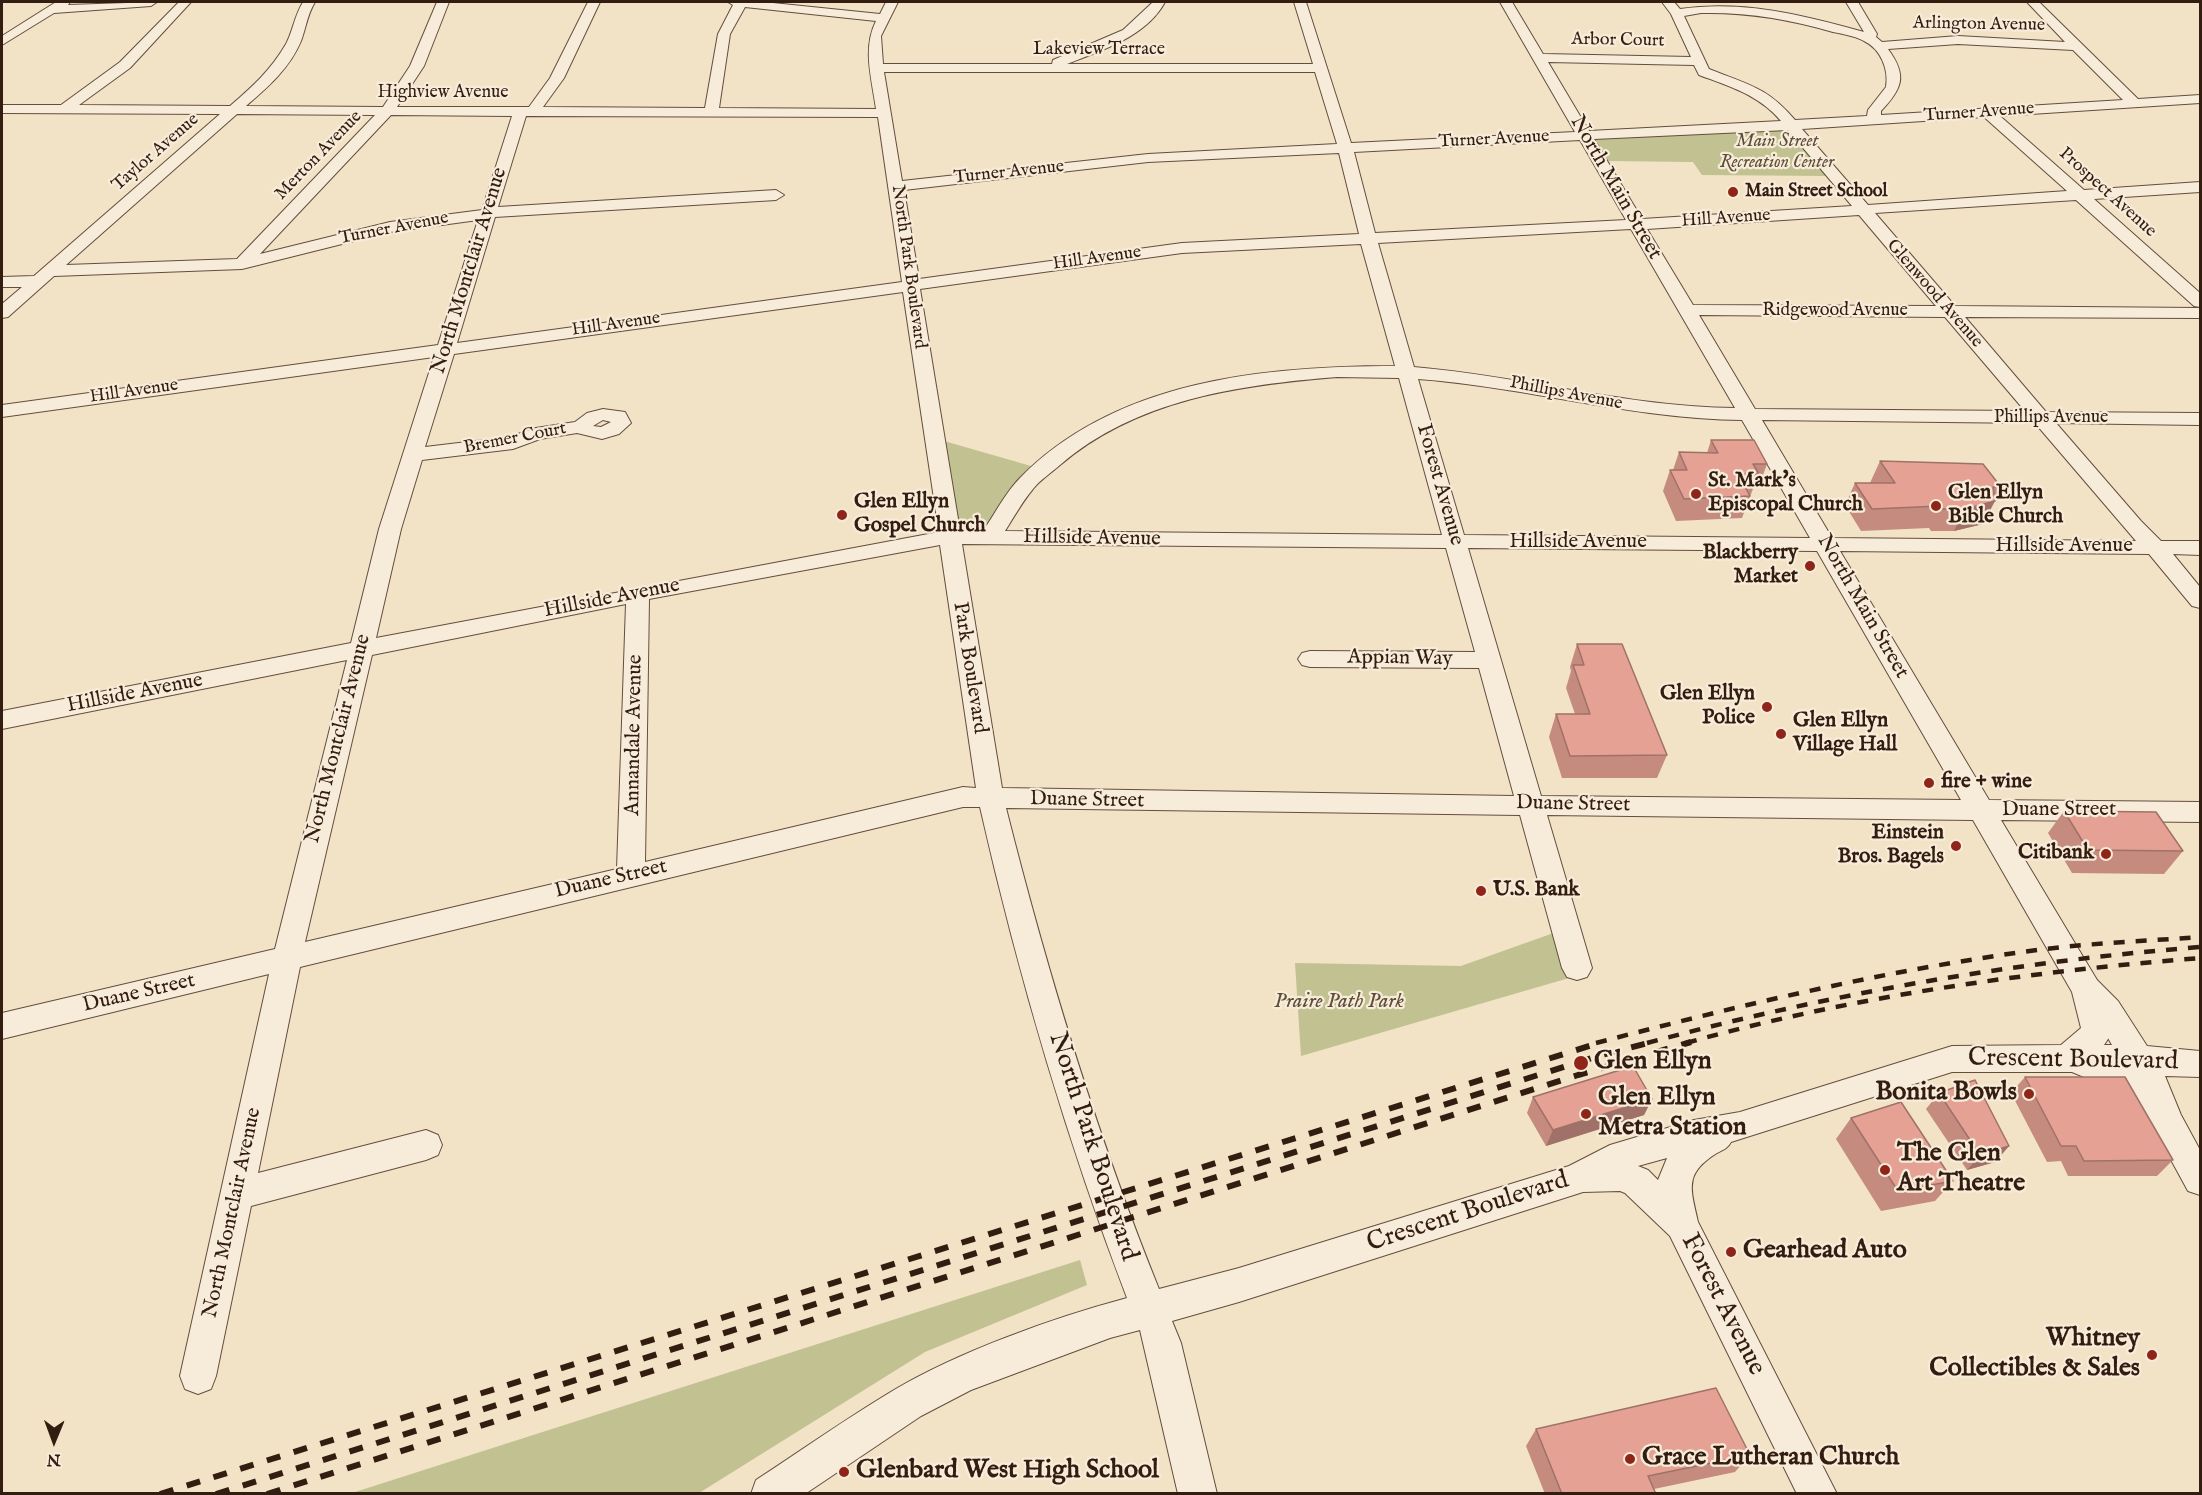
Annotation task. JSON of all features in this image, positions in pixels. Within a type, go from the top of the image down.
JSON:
[{"type":"street","points":[[2,41],[65,2]]},
{"type":"street","points":[[51,10],[151,2]]},
{"type":"street","points":[[65,109],[125,65],[185,2]]},
{"type":"street","name":"Taylor Avenue","points":[[2,313],[236,110],[281,65],[294,42],[300,17],[309,2]]},
{"type":"street","name":"Merton Avenue","points":[[243,264],[387,111],[417,66],[443,2]]},
{"type":"street","name":"North Montclair Avenue","points":[[198,1376],[286,958],[402,484],[488,213],[527,112],[561,72],[594,2]]},
{"type":"street","points":[[734,2],[884,18]]},
{"type":"street","points":[[711,113],[724,34],[741,2]]},
{"type":"street","name":"North Park Boulevard","points":[[892,2],[874,41],[948,537]]},
{"type":"street","points":[[1047,67],[1122,35],[1144,19],[1159,2]]},
{"type":"street","name":"Forest Avenue","points":[[1300,2],[1345,148],[1368,238],[1532,804],[1576,968]]},
{"type":"street","name":"North Main Street","points":[[1506,2],[2086,988],[2107,1010],[2138,1058],[2157,1092],[2166,1120],[2200,1179]]},
{"type":"street","points":[[1852,2],[1874,42],[1893,69],[1894,81],[1890,93],[1873,113],[1876,120]]},
{"type":"street","points":[[2033,2],[2134,103]]},
{"type":"street","name":"Arlington Avenue","points":[[1673,7],[1747,10],[1811,22],[1874,42],[1958,40],[2077,46]]},
{"type":"street","name":"Glenwood Avenue","points":[[1673,7],[1704,72],[1764,96],[1792,125],[1862,210],[2200,601]]},
{"type":"street","name":"Arbor Court","points":[[1538,58],[1697,61]]},
{"type":"street","name":"Lakeview Terrace","points":[[878,68],[1319,68]]},
{"type":"street","name":"Turner Avenue","points":[[896,186],[1148,158],[1792,125],[2200,99]]},
{"type":"street","name":"Highview Avenue","points":[[2,109],[884,113]]},
{"type":"street","points":[[2,124],[24,109]]},
{"type":"street","name":"Prospect Avenue","points":[[1987,112],[2200,302]]},
{"type":"street","name":"Hill Avenue","points":[[2,411],[1182,248],[1636,224],[2200,187]]},
{"type":"street","name":"Turner Avenue","points":[[2,282],[44,276],[243,264],[390,227],[488,213],[776,195]]},
{"type":"street","name":"Ridgewood Avenue","points":[[1686,310],[2200,313]]},
{"type":"street","name":"Phillips Avenue","points":[[989,538],[1003,510],[1051,461],[1107,423],[1151,405],[1215,386],[1278,375],[1339,371],[1406,371],[1496,381],[1665,411],[1747,415],[2200,419]]},
{"type":"street","name":"Bremer Court","points":[[412,455],[513,443],[536,434],[582,427]]},
{"type":"street","name":"Hillside Avenue","points":[[2,720],[638,594],[948,537],[2200,549]]},
{"type":"street","name":"Park Boulevard","points":[[948,537],[991,799]]},
{"type":"street","name":"Annandale Avenue","points":[[631,876],[638,594]]},
{"type":"street","name":"Appian Way","points":[[1310,659],[1489,660]]},
{"type":"street","name":"Duane Street","points":[[2,1026],[963,797],[2200,812]]},
{"type":"street","name":"North Park Boulevard","points":[[991,799],[1019,917],[1077,1107],[1115,1222],[1163,1343],[1198,1494]]},
{"type":"street","points":[[2067,1058],[2089,1041],[2097,1030],[2086,988]]},
{"type":"street","points":[[2067,1058],[2119,1077],[2166,1120]]},
{"type":"street","name":"Crescent Boulevard","points":[[770,1494],[908,1403],[958,1377],[1058,1337],[1250,1281],[1578,1179],[1610,1160],[1694,1135],[1740,1126],[1952,1059],[2138,1058],[2164,1064],[2200,1064]]},
{"type":"street","points":[[1682,1225],[1674,1183],[1678,1167],[1689,1155],[1711,1139],[1740,1126]]},
{"type":"street","points":[[238,1194],[426,1145]]},
{"type":"street","name":"Forest Avenue","points":[[1578,1179],[1620,1176],[1636,1181],[1682,1225],[1818,1494]]},
{"type":"green space","name":"Main Street Recreation Center","points":[[1787,126],[1830,176],[1702,175],[1693,162],[1605,161],[1592,138]]},
{"type":"green space","points":[[937,439],[1038,468],[981,533],[951,532]]},
{"type":"green space","name":"Praire Path Park","points":[[1562,930],[1571,966],[1569,978],[1301,1056],[1295,963],[1461,966]]},
{"type":"green space","points":[[1080,1260],[1087,1285],[925,1352],[699,1493],[352,1493]]},
{"type":"building","points":[[1711,440],[1754,440],[1767,464],[1753,464],[1759,474],[1738,474],[1750,496],[1684,499],[1670,470],[1687,470],[1679,452],[1718,453]]},
{"type":"building","points":[[1880,461],[1983,464],[2001,487],[1993,487],[1995,501],[1965,509],[1942,509],[1940,506],[1872,509],[1855,483],[1895,483]]},
{"type":"building","points":[[1577,644],[1622,644],[1667,755],[1570,756],[1556,714],[1590,714],[1573,665],[1584,665]]},
{"type":"building","points":[[2064,811],[2156,812],[2183,851],[2088,850]]},
{"type":"building","points":[[1633,1066],[1652,1099],[1553,1130],[1533,1097]]},
{"type":"building","points":[[2025,1077],[2125,1077],[2173,1160],[2084,1161],[2076,1146],[2061,1146]]},
{"type":"building","points":[[1975,1080],[2009,1146],[1980,1155],[1939,1093]]},
{"type":"building","points":[[1901,1102],[1953,1181],[1898,1191],[1851,1118]]},
{"type":"building","name":"Grace Lutheran Church","points":[[1716,1388],[1750,1455],[1648,1476],[1656,1494],[1562,1494],[1536,1429]]},
{"type":"railway","points":[[1596,1043],[1760,1002],[1870,978],[1981,958],[2098,944],[2200,937]]},
{"type":"railway","points":[[1647,1043],[1784,1009],[1921,982],[2060,961],[2200,947]]},
{"type":"railway","points":[[1686,1043],[1813,1012],[1941,988],[2070,971],[2200,958]]},
{"type":"railway","points":[[160,1494],[1602,1042]]},
{"type":"railway","points":[[216,1494],[1598,1056],[1652,1042]]},
{"type":"railway","points":[[267,1494],[1578,1075],[1691,1042]]},
{"type":"place","name":"Main Street School","points":[[1733,192]]},
{"type":"place","name":"St. Mark's Episcopal Church","points":[[1696,494]]},
{"type":"place","name":"Glen Ellyn Bible Church","points":[[1936,506]]},
{"type":"place","name":"Glen Ellyn Gospel Church","points":[[842,515]]},
{"type":"place","name":"Blackberry Market","points":[[1810,566]]},
{"type":"place","name":"Glen Ellyn Police","points":[[1767,707]]},
{"type":"place","name":"Glen Ellyn Village Hall","points":[[1781,734]]},
{"type":"place","name":"fire + wine","points":[[1929,783]]},
{"type":"place","name":"Einstein Bros. Bagels","points":[[1956,846]]},
{"type":"place","name":"Citibank","points":[[2106,854]]},
{"type":"place","name":"U.S. Bank","points":[[1481,891]]},
{"type":"place","name":"Glen Ellyn","points":[[1581,1063]]},
{"type":"place","name":"Bonita Bowls","points":[[2029,1094]]},
{"type":"place","name":"Glen Ellyn Metra Station","points":[[1586,1114]]},
{"type":"place","name":"The Glen Art Theatre","points":[[1885,1170]]},
{"type":"place","name":"Gearhead Auto","points":[[1731,1252]]},
{"type":"place","name":"Whitney Collectibles & Sales","points":[[2152,1355]]},
{"type":"place","name":"Grace Lutheran Church","points":[[1630,1459]]},
{"type":"place","name":"Glenbard West High School","points":[[844,1472]]}]
